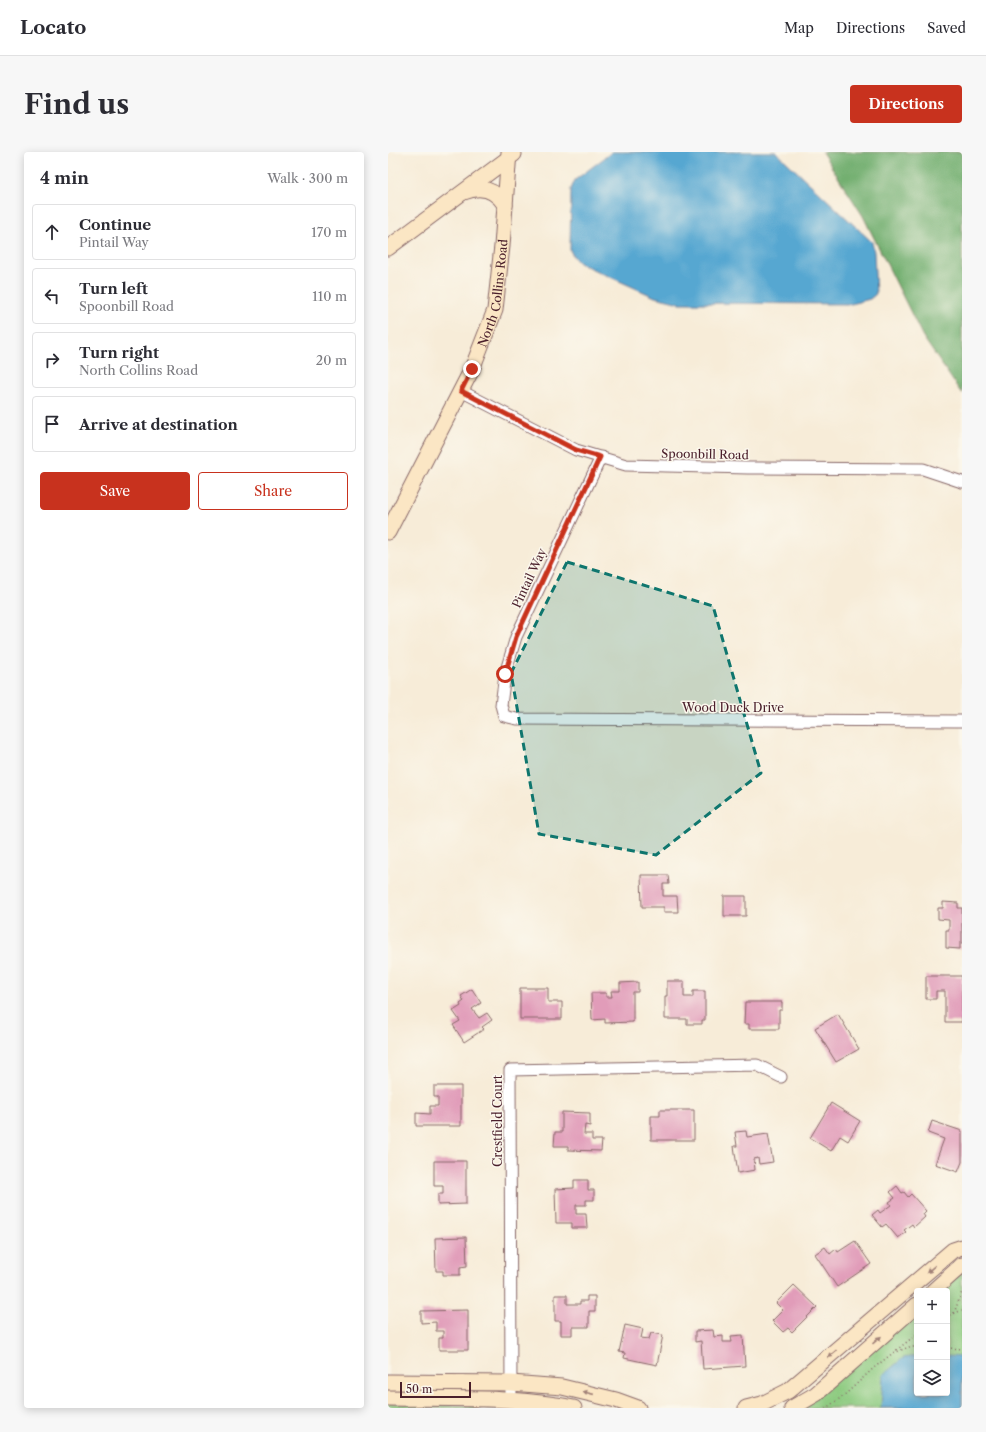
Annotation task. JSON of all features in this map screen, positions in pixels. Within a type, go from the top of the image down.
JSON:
[{"type":"street","points":[[388,248],[511,154]]},
{"type":"street","name":"North Collins Road","points":[[388,532],[472,369],[495,310],[511,154]]},
{"type":"street","points":[[460,194],[471,189],[482,189],[494,192],[505,205]]},
{"type":"street","name":"Spoonbill Road","points":[[461,391],[576,450],[626,465],[748,468],[923,469],[962,482]]},
{"type":"street","name":"Pintail Way","points":[[504,716],[501,705],[505,674],[516,637],[600,457]]},
{"type":"street","name":"Wood Duck Drive","points":[[504,716],[517,720],[962,721]]},
{"type":"street","name":"Crestfield Court","points":[[511,1399],[510,1070],[757,1065],[781,1078]]},
{"type":"street","points":[[746,1408],[762,1404],[788,1391],[959,1251]]},
{"type":"street","points":[[936,1288],[962,1265]]},
{"type":"street","points":[[792,1408],[816,1394],[914,1308]]},
{"type":"street","points":[[388,1382],[511,1383],[562,1387],[616,1400],[638,1408]]},
{"type":"street","points":[[388,1398],[511,1399],[548,1403],[574,1408]]},
{"type":"path","points":[[954,1313],[962,1292]]},
{"type":"path","points":[[950,1315],[962,1310]]},
{"type":"path","points":[[825,1408],[835,1403],[914,1336]]},
{"type":"path","points":[[891,1355],[914,1346]]},
{"type":"path","points":[[950,1348],[962,1349]]},
{"type":"highlighted area","points":[[567,562],[713,606],[761,773],[656,855],[539,834],[511,673]]},
{"type":"green space","points":[[822,152],[962,152],[962,394],[923,337],[863,216]]},
{"type":"green space","points":[[962,1270],[962,1408],[799,1408],[914,1312],[914,1396],[950,1396],[950,1288],[941,1288]]},
{"type":"green space","points":[[388,1403],[542,1408],[388,1408]]},
{"type":"water","points":[[612,152],[776,152],[872,242],[874,252],[876,294],[870,299],[851,304],[680,303],[655,297],[579,263],[570,250],[571,189],[575,180]]},
{"type":"water","points":[[914,1356],[914,1396],[950,1396],[950,1356],[962,1357],[962,1408],[881,1408],[883,1375],[903,1358]]},
{"type":"building","points":[[641,875],[668,875],[669,884],[663,884],[663,896],[677,896],[678,912],[664,912],[664,907],[642,907]]},
{"type":"building","points":[[724,896],[746,896],[746,916],[724,916]]},
{"type":"building","points":[[943,902],[958,903],[958,908],[962,908],[962,943],[960,943],[960,949],[946,948],[946,930],[949,930],[949,920],[938,919],[938,908],[943,908]]},
{"type":"building","points":[[926,976],[962,976],[962,1022],[945,1022],[945,991],[936,991],[936,999],[926,999]]},
{"type":"building","points":[[667,981],[684,981],[684,997],[693,997],[693,991],[705,991],[705,1020],[702,1020],[702,1024],[687,1024],[687,1019],[665,1019],[665,996],[667,996]]},
{"type":"building","points":[[638,982],[638,992],[633,992],[633,1022],[605,1023],[605,1019],[592,1020],[591,993],[606,993],[606,997],[612,997],[611,991],[620,991],[620,983]]},
{"type":"building","points":[[520,988],[548,988],[548,1002],[562,1002],[562,1019],[520,1019]]},
{"type":"building","points":[[472,989],[481,1003],[472,1009],[479,1018],[487,1013],[492,1020],[482,1027],[484,1029],[464,1042],[453,1025],[460,1021],[453,1011],[461,1006],[460,1004],[464,1001],[461,996]]},
{"type":"building","points":[[745,1002],[782,1002],[782,1010],[779,1010],[779,1029],[749,1029],[749,1024],[744,1024]]},
{"type":"building","points":[[838,1014],[859,1049],[836,1062],[815,1028]]},
{"type":"building","points":[[434,1086],[461,1086],[461,1126],[416,1126],[416,1113],[430,1114],[430,1106],[438,1106],[438,1097],[434,1097]]},
{"type":"building","points":[[831,1103],[860,1121],[848,1141],[840,1136],[831,1151],[810,1138]]},
{"type":"building","points":[[660,1110],[694,1110],[694,1140],[651,1140],[651,1116],[660,1116]]},
{"type":"building","points":[[562,1112],[590,1113],[590,1126],[585,1125],[584,1134],[592,1134],[592,1140],[602,1140],[601,1151],[568,1150],[568,1146],[554,1146],[555,1132],[562,1132]]},
{"type":"building","points":[[932,1121],[962,1131],[962,1162],[958,1172],[935,1164],[944,1139],[928,1133]]},
{"type":"building","points":[[746,1131],[747,1137],[768,1134],[773,1162],[759,1164],[758,1158],[754,1159],[755,1170],[738,1173],[734,1146],[737,1146],[735,1132]]},
{"type":"building","points":[[434,1161],[466,1161],[466,1204],[438,1205],[438,1194],[443,1194],[443,1186],[434,1186]]},
{"type":"building","points":[[574,1180],[588,1180],[588,1190],[594,1190],[594,1200],[586,1200],[586,1205],[576,1205],[576,1214],[586,1214],[587,1228],[572,1228],[572,1223],[556,1223],[555,1189],[574,1188]]},
{"type":"building","points":[[897,1186],[902,1193],[904,1192],[908,1197],[911,1194],[926,1211],[923,1214],[925,1217],[914,1227],[912,1224],[904,1230],[906,1232],[898,1238],[886,1224],[882,1227],[872,1215],[878,1210],[880,1213],[891,1205],[889,1202],[895,1198],[890,1192]]},
{"type":"building","points":[[466,1237],[467,1266],[460,1267],[460,1275],[443,1275],[443,1271],[436,1271],[435,1238]]},
{"type":"building","points":[[855,1241],[871,1264],[837,1287],[815,1254],[825,1247],[830,1254],[836,1249],[838,1252]]},
{"type":"building","points":[[794,1285],[817,1307],[792,1332],[788,1328],[783,1332],[772,1321],[783,1310],[776,1303]]},
{"type":"building","points":[[555,1295],[567,1295],[567,1304],[580,1304],[580,1301],[587,1301],[587,1296],[595,1296],[595,1311],[589,1311],[589,1327],[572,1327],[572,1335],[561,1335],[561,1321],[555,1321]]},
{"type":"building","points":[[468,1310],[468,1350],[439,1350],[439,1338],[443,1338],[443,1331],[436,1331],[436,1322],[421,1323],[421,1311]]},
{"type":"building","points":[[625,1325],[643,1329],[641,1338],[649,1339],[651,1333],[663,1335],[657,1365],[624,1358],[625,1353],[619,1352]]},
{"type":"building","points":[[713,1330],[714,1337],[723,1336],[723,1342],[732,1342],[731,1336],[743,1335],[745,1366],[703,1369],[701,1341],[695,1342],[695,1331]]},
{"type":"route","points":[[472,369],[461,391],[576,450],[600,457],[516,637],[505,674]]}]
